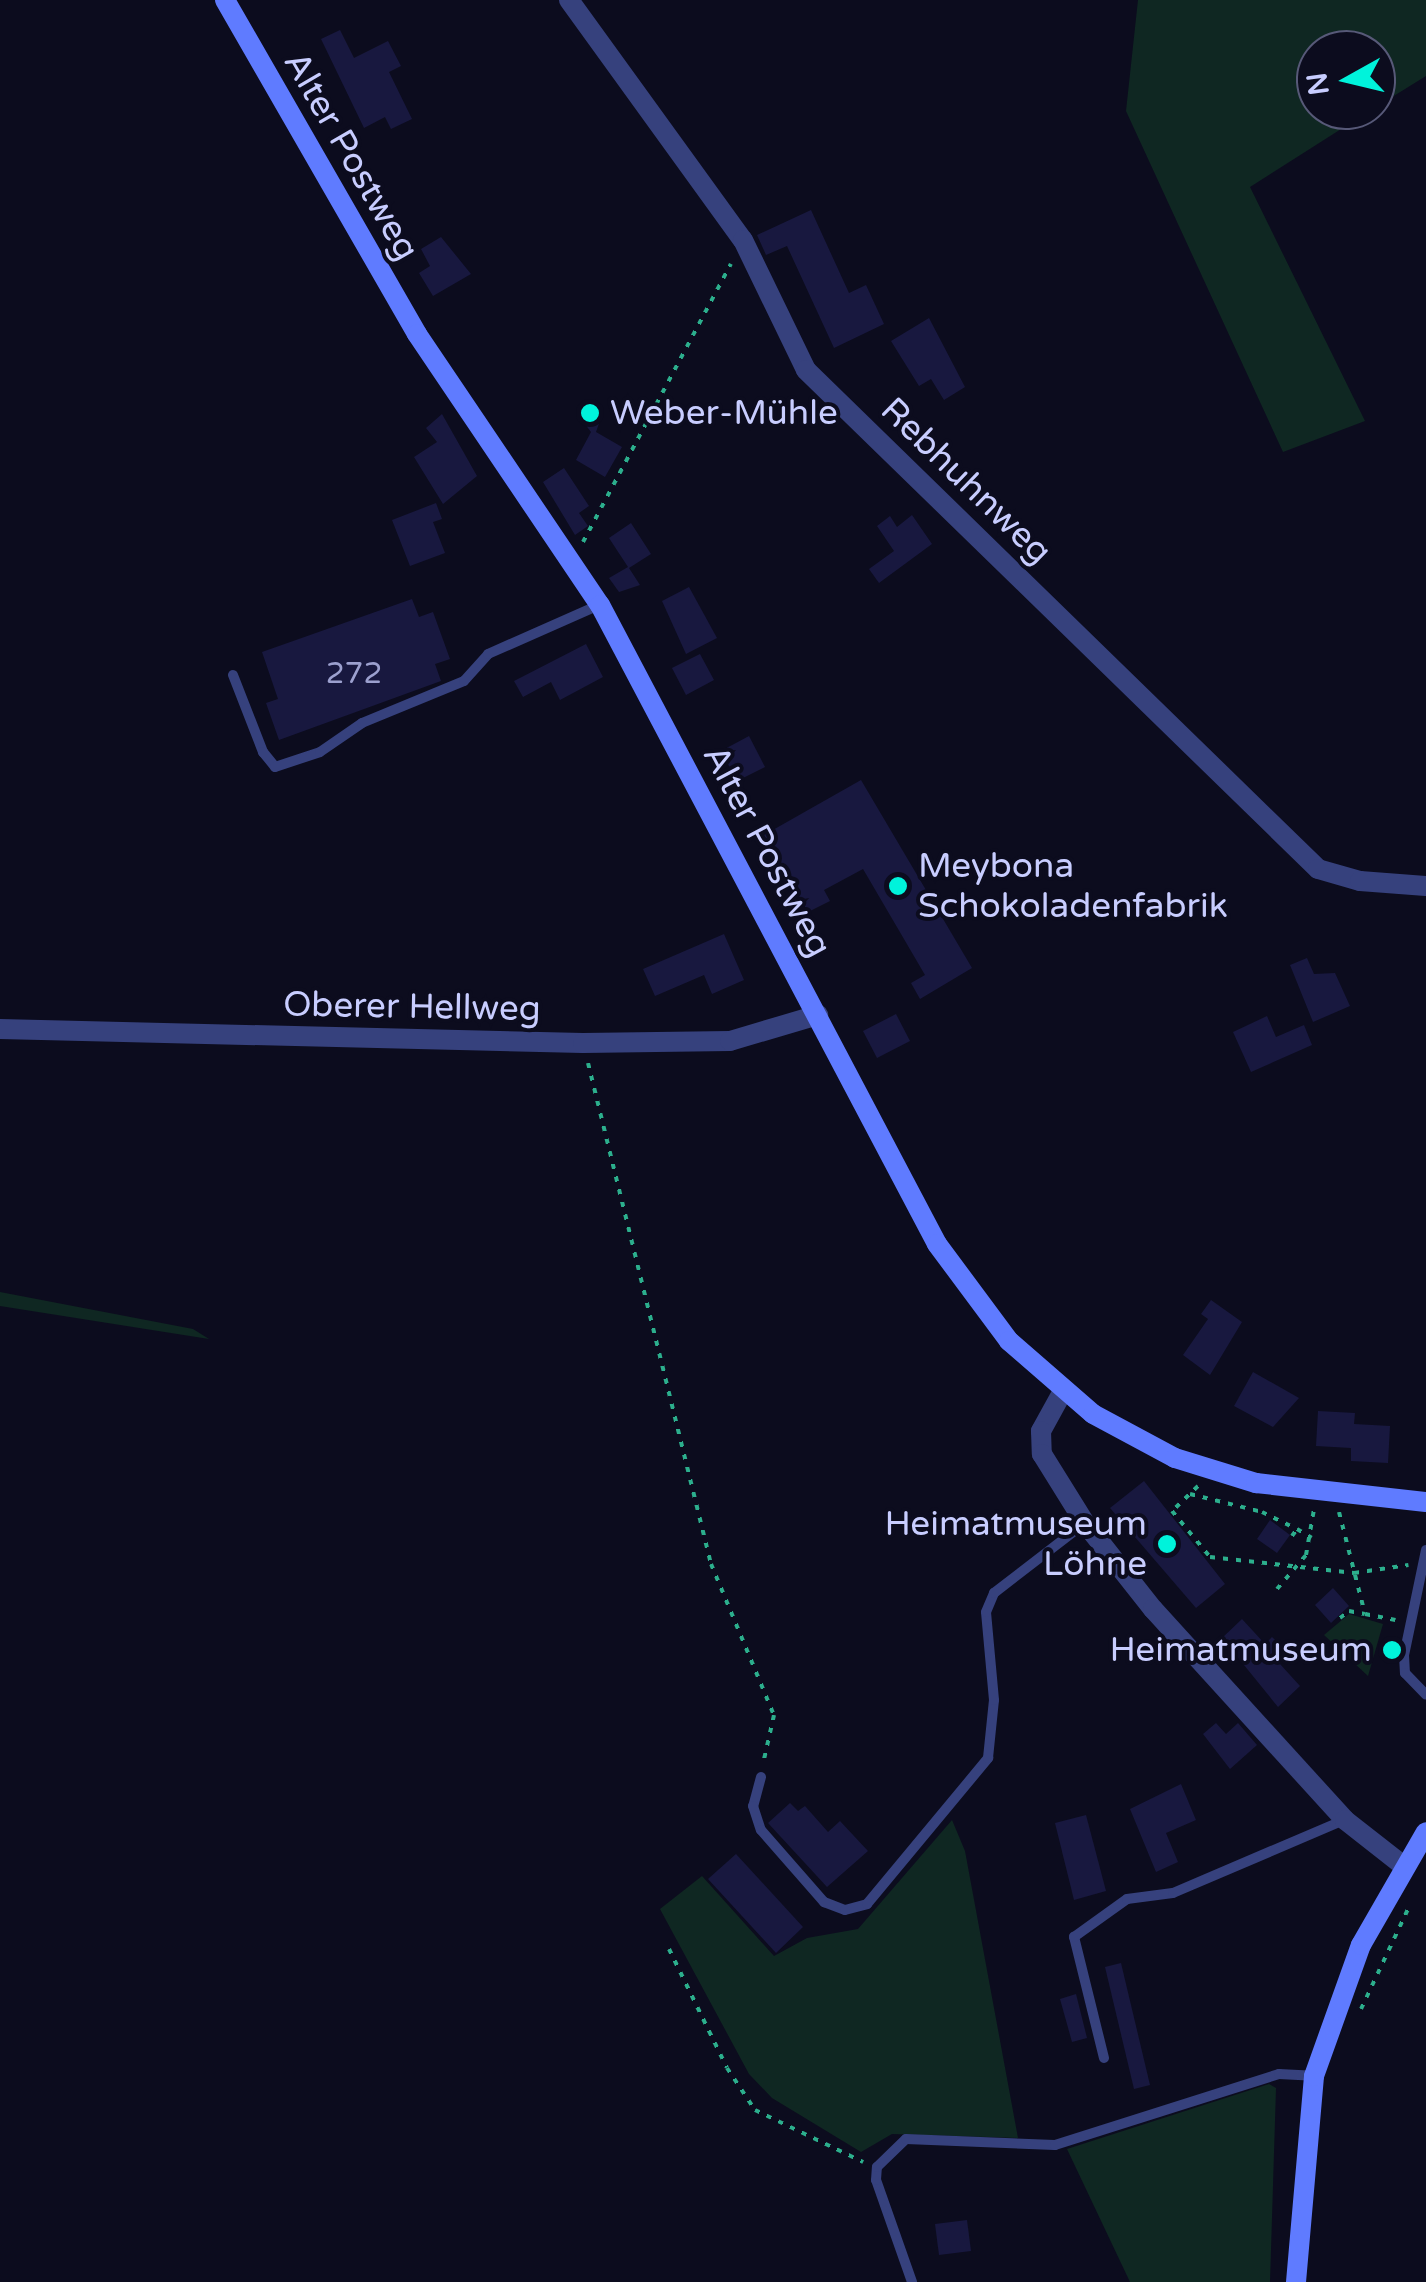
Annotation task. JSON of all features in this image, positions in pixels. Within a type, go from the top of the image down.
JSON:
[{"type":"street","name":"Alter Postweg","points":[[225,0],[416,334],[600,604],[937,1244],[1009,1341],[1062,1391],[1133,1438],[1202,1467],[1256,1483],[1426,1502]]},
{"type":"street","name":"Rebhuhnweg","points":[[568,0],[743,240],[806,370],[1294,847],[1335,877],[1426,886]]},
{"type":"street","name":"Oberer Hellweg","points":[[0,1029],[583,1044],[730,1041],[818,1015]]},
{"type":"street","points":[[1062,1391],[1040,1431],[1042,1454],[1085,1523],[1153,1610],[1345,1820],[1405,1867]]},
{"type":"street","points":[[1296,2282],[1314,2076],[1361,1945],[1426,1832]]},
{"type":"lane","points":[[233,675],[263,752],[275,767],[320,752],[362,723],[464,681],[488,654],[600,604]]},
{"type":"lane","points":[[761,1777],[753,1806],[760,1830],[824,1902],[846,1910],[867,1904],[988,1758],[994,1700],[986,1612],[994,1594],[1085,1523]]},
{"type":"lane","points":[[1426,1550],[1410,1624],[1406,1672],[1426,1695]]},
{"type":"lane","points":[[1104,2058],[1074,1937],[1127,1899],[1173,1893],[1345,1820]]},
{"type":"lane","points":[[912,2282],[877,2167],[906,2139],[1055,2145],[1279,2074],[1314,2076]]},
{"type":"path","points":[[568,535],[578,550],[743,240]]},
{"type":"path","points":[[583,1044],[710,1564],[774,1715],[761,1777]]},
{"type":"path","points":[[1202,1467],[1190,1494],[1172,1511],[1210,1557],[1354,1572],[1422,1567]]},
{"type":"path","points":[[1276,1588],[1296,1566],[1312,1538],[1315,1490]]},
{"type":"path","points":[[1339,1492],[1365,1614]]},
{"type":"path","points":[[1190,1494],[1262,1512],[1312,1538]]},
{"type":"path","points":[[1292,1536],[1296,1530]]},
{"type":"path","points":[[1340,1618],[1349,1611],[1410,1624]]},
{"type":"path","points":[[1354,2025],[1412,1898]]},
{"type":"path","points":[[669,1949],[726,2068],[755,2110],[877,2167]]},
{"type":"green space","points":[[1138,0],[1426,0],[1426,76],[1396,95],[1396,30],[1296,30],[1296,130],[1340,130],[1250,187],[1365,421],[1283,452],[1126,111]]},
{"type":"green space","points":[[0,1292],[193,1329],[209,1339],[0,1306]]},
{"type":"green space","points":[[1349,1614],[1383,1624],[1368,1676],[1324,1635]]},
{"type":"green space","points":[[952,1820],[965,1851],[1018,2138],[892,2134],[861,2152],[772,2098],[749,2074],[660,1909],[702,1876],[774,1956],[807,1938],[858,1929]]},
{"type":"green space","points":[[1269,2084],[1276,2088],[1270,2282],[1130,2282],[1067,2149]]},
{"type":"building","points":[[340,30],[354,58],[388,41],[401,66],[389,72],[412,119],[391,129],[385,117],[364,128],[321,39]]},
{"type":"building","points":[[811,210],[849,293],[866,285],[884,324],[834,348],[787,246],[766,255],[757,235]]},
{"type":"building","points":[[441,237],[471,274],[433,296],[419,273],[430,266],[421,249]]},
{"type":"building","points":[[929,318],[965,387],[944,400],[931,379],[919,386],[891,341]]},
{"type":"building","points":[[589,401],[603,412],[596,432],[622,447],[605,477],[576,460],[591,432],[578,415]]},
{"type":"building","points":[[442,414],[477,476],[443,504],[414,457],[437,442],[426,428]]},
{"type":"building","points":[[564,468],[589,506],[579,513],[588,526],[575,535],[543,482]]},
{"type":"building","points":[[436,503],[442,519],[433,522],[445,553],[410,566],[392,520]]},
{"type":"building","points":[[912,515],[932,544],[879,583],[869,569],[894,551],[877,526],[890,516],[897,527]]},
{"type":"building","points":[[631,523],[651,554],[629,568],[640,585],[619,592],[609,578],[628,567],[609,538]]},
{"type":"building","points":[[689,587],[717,638],[686,654],[662,601]]},
{"type":"building","points":[[412,599],[419,617],[433,612],[450,659],[435,664],[441,681],[279,740],[266,703],[278,699],[262,652]]},
{"type":"building","points":[[586,644],[603,677],[560,700],[551,682],[523,697],[514,681]]},
{"type":"building","points":[[700,654],[714,680],[686,695],[672,668]]},
{"type":"building","points":[[749,736],[765,767],[737,781],[721,751]]},
{"type":"building","name":"Meybona Schokoladenfabrik","points":[[861,780],[972,968],[920,999],[911,983],[925,975],[863,869],[824,890],[830,901],[808,912],[764,835]]},
{"type":"building","points":[[724,934],[744,980],[712,994],[704,975],[655,996],[643,969]]},
{"type":"building","points":[[1307,958],[1314,974],[1335,973],[1350,1006],[1313,1022],[1290,965]]},
{"type":"building","points":[[896,1014],[910,1041],[877,1058],[863,1031]]},
{"type":"building","points":[[1267,1016],[1276,1037],[1304,1025],[1312,1045],[1251,1072],[1233,1032]]},
{"type":"building","points":[[1211,1300],[1242,1322],[1210,1375],[1183,1355],[1208,1319],[1201,1314]]},
{"type":"building","points":[[1253,1372],[1299,1398],[1273,1427],[1234,1406]]},
{"type":"building","points":[[1318,1411],[1355,1413],[1354,1424],[1390,1426],[1388,1463],[1351,1461],[1351,1448],[1316,1446]]},
{"type":"building","name":"Heimatmuseum Löhne","points":[[1144,1481],[1225,1584],[1196,1608],[1110,1508]]},
{"type":"building","points":[[1270,1520],[1290,1535],[1277,1553],[1257,1539]]},
{"type":"building","points":[[1333,1588],[1349,1606],[1331,1623],[1315,1605]]},
{"type":"building","points":[[1242,1619],[1265,1644],[1272,1637],[1290,1654],[1280,1664],[1300,1686],[1278,1707],[1222,1638]]},
{"type":"building","points":[[1216,1723],[1226,1734],[1238,1723],[1257,1745],[1230,1769],[1203,1734]]},
{"type":"building","points":[[1181,1784],[1196,1820],[1166,1833],[1178,1862],[1156,1872],[1130,1809]]},
{"type":"building","points":[[790,1803],[798,1811],[805,1806],[828,1832],[840,1821],[868,1851],[827,1887],[768,1823]]},
{"type":"building","points":[[1086,1815],[1106,1891],[1074,1900],[1055,1823]]},
{"type":"building","points":[[736,1854],[803,1927],[776,1953],[708,1879]]},
{"type":"building","points":[[1121,1963],[1150,2085],[1134,2089],[1105,1967]]},
{"type":"building","points":[[1076,1994],[1087,2038],[1072,2042],[1060,1999]]},
{"type":"building","points":[[967,2220],[971,2251],[939,2255],[935,2224]]},
{"type":"place","name":"Weber-Mühle","points":[[590,413]]},
{"type":"place","name":"Meybona Schokoladenfabrik","points":[[898,886]]},
{"type":"place","name":"Heimatmuseum Löhne","points":[[1167,1544]]},
{"type":"place","name":"Heimatmuseum","points":[[1392,1650]]}]
